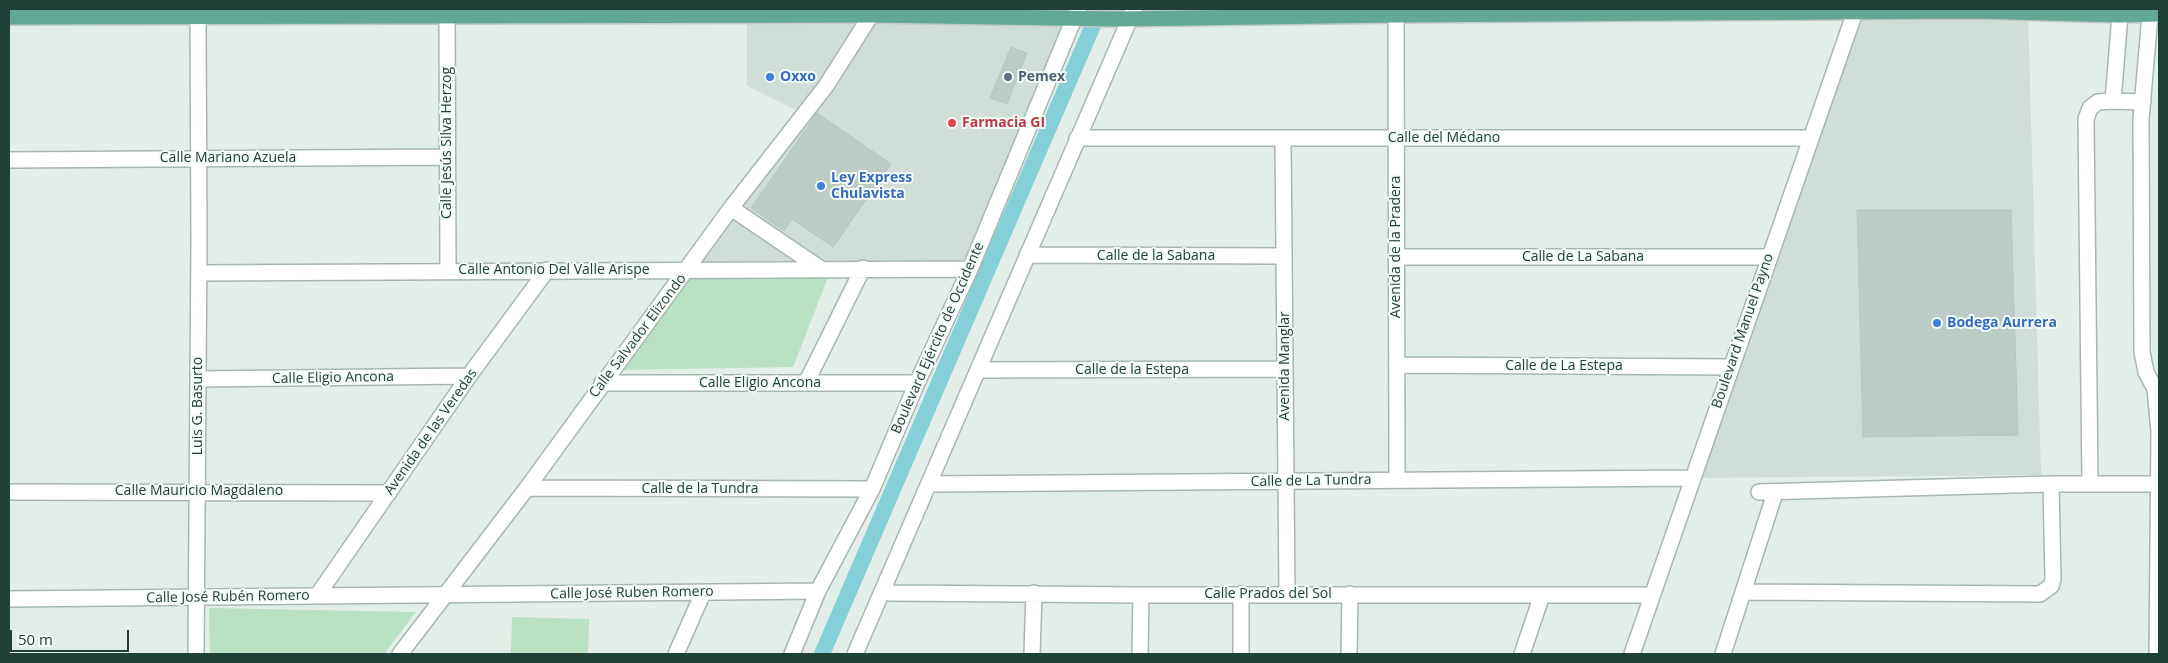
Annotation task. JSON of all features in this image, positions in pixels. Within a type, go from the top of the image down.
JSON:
[{"type":"main road","points":[[9,17],[198,15],[1396,15],[1855,10],[2155,15]]},
{"type":"street","name":"Boulevard Manuel Payno","points":[[1632,654],[1855,10]]},
{"type":"street","name":"Luis G. Basurto","points":[[196,654],[199,274],[198,15]]},
{"type":"street","name":"Calle Jesús Silva Herzog","points":[[447,15],[448,271]]},
{"type":"street","name":"Calle Salvador Elizondo","points":[[400,654],[527,488],[731,208],[826,86],[872,15]]},
{"type":"street","name":"Boulevard Ejército de Occidente","points":[[792,654],[818,591],[872,489],[917,383],[970,269],[1081,15]]},
{"type":"street","points":[[856,654],[980,370],[1128,15]]},
{"type":"street","name":"Avenida de la Pradera","points":[[1396,15],[1397,480]]},
{"type":"street","points":[[2113,101],[2120,15]]},
{"type":"street","points":[[2155,15],[2143,102],[2142,352],[2146,372],[2155,389],[2157,399],[2157,654]]},
{"type":"street","points":[[2090,484],[2086,119],[2090,108],[2098,102],[2143,102]]},
{"type":"street","name":"Calle del Médano","points":[[1078,138],[1810,138]]},
{"type":"street","name":"Avenida Manglar","points":[[1283,139],[1286,594]]},
{"type":"street","name":"Calle Mariano Azuela","points":[[9,160],[447,157]]},
{"type":"street","points":[[731,208],[821,268]]},
{"type":"street","name":"Calle de la Sabana","points":[[1027,255],[1284,256]]},
{"type":"street","name":"Calle de La Sabana","points":[[1396,257],[1769,257]]},
{"type":"street","name":"Calle Antonio Del Valle Arispe","points":[[199,274],[821,268],[970,269]]},
{"type":"street","points":[[806,383],[863,268]]},
{"type":"street","name":"Avenida de las Veredas","points":[[317,596],[469,376],[547,270]]},
{"type":"street","name":"Calle de La Estepa","points":[[1396,365],[1731,367]]},
{"type":"street","name":"Calle de la Estepa","points":[[980,370],[1285,370]]},
{"type":"street","name":"Calle Eligio Ancona","points":[[198,379],[469,376]]},
{"type":"street","name":"Calle Eligio Ancona","points":[[602,383],[917,383]]},
{"type":"street","name":"Calle de La Tundra","points":[[930,484],[1693,478]]},
{"type":"street","points":[[1759,492],[2051,484],[2158,484]]},
{"type":"street","points":[[1743,592],[2040,594],[2051,586],[2052,579],[2051,484]]},
{"type":"street","name":"Calle de la Tundra","points":[[527,488],[872,489]]},
{"type":"street","name":"Calle Mauricio Magdaleno","points":[[9,492],[389,492]]},
{"type":"street","points":[[1723,654],[1775,493]]},
{"type":"street","name":"Calle Prados del Sol","points":[[884,590],[890,593],[1141,595],[1652,595]]},
{"type":"street","name":"Calle José Ruben Romero","points":[[447,595],[818,591]]},
{"type":"street","points":[[676,654],[703,593]]},
{"type":"street","points":[[1032,654],[1034,593]]},
{"type":"street","points":[[1241,594],[1241,654]]},
{"type":"street","points":[[1349,654],[1350,594]]},
{"type":"street","name":"Calle José Rubén Romero","points":[[9,599],[447,595]]},
{"type":"street","points":[[1140,654],[1141,595]]},
{"type":"street","points":[[1522,654],[1542,595]]},
{"type":"shaded area","points":[[1853,12],[2028,12],[2041,475],[1693,478]]},
{"type":"shaded area","points":[[747,15],[1075,17],[970,269],[687,269],[804,114],[747,86]]},
{"type":"green space","points":[[829,275],[793,367],[618,370],[686,277]]},
{"type":"green space","points":[[209,608],[416,612],[384,654],[210,654]]},
{"type":"green space","points":[[512,617],[589,619],[588,654],[511,654]]},
{"type":"building","points":[[1011,47],[1027,53],[1007,104],[990,98]]},
{"type":"building","name":"Ley Express Chulavista","points":[[817,113],[891,164],[833,247],[792,219],[784,231],[751,208]]},
{"type":"building","name":"Bodega Aurrera","points":[[1857,210],[2011,210],[2018,435],[1863,437]]},
{"type":"waterway","points":[[822,654],[1100,9]]},
{"type":"place","name":"Oxxo","points":[[770,77]]},
{"type":"place","name":"Pemex","points":[[1008,77]]},
{"type":"place","name":"Farmacia GI","points":[[952,123]]},
{"type":"place","name":"Ley Express Chulavista","points":[[821,186]]},
{"type":"place","name":"Bodega Aurrera","points":[[1937,323]]}]
